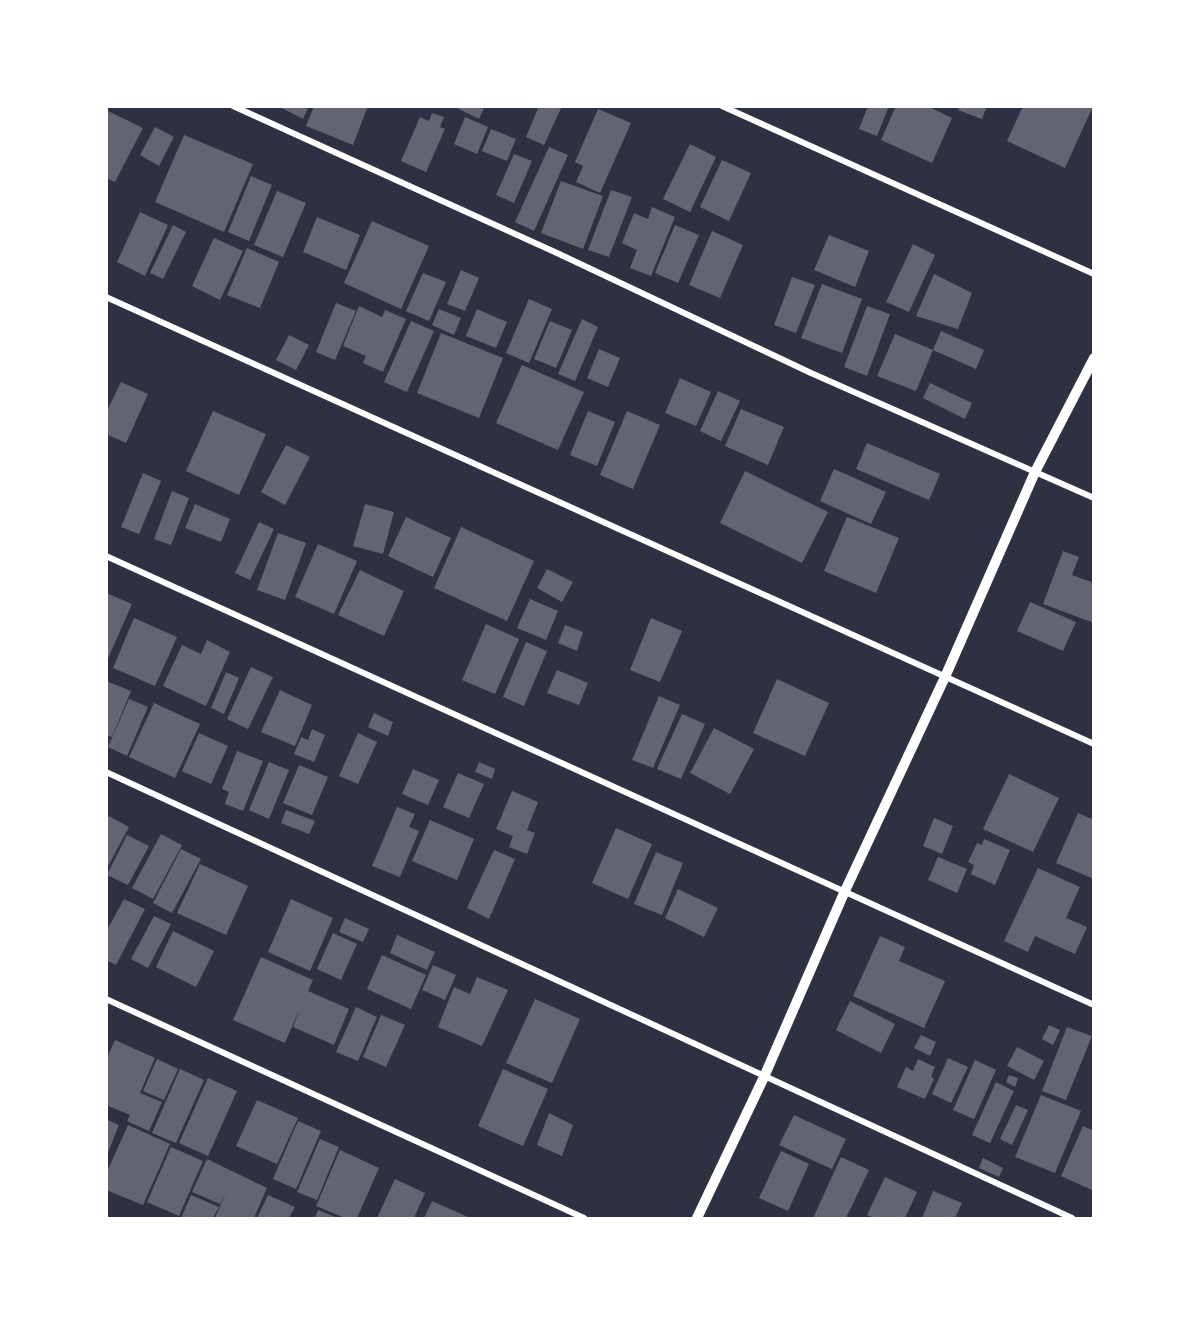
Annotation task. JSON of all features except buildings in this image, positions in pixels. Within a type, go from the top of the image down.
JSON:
[{"type":"street","points":[[233,106],[556,253],[811,373],[1094,498]]},
{"type":"street","points":[[722,106],[1094,274]]},
{"type":"street","points":[[106,297],[1094,744]]},
{"type":"street","points":[[697,1218],[764,1077],[844,892],[945,676],[1035,472],[1094,358]]},
{"type":"street","points":[[106,556],[1094,1005]]},
{"type":"street","points":[[106,772],[1072,1218]]},
{"type":"street","points":[[106,999],[584,1218]]}]
